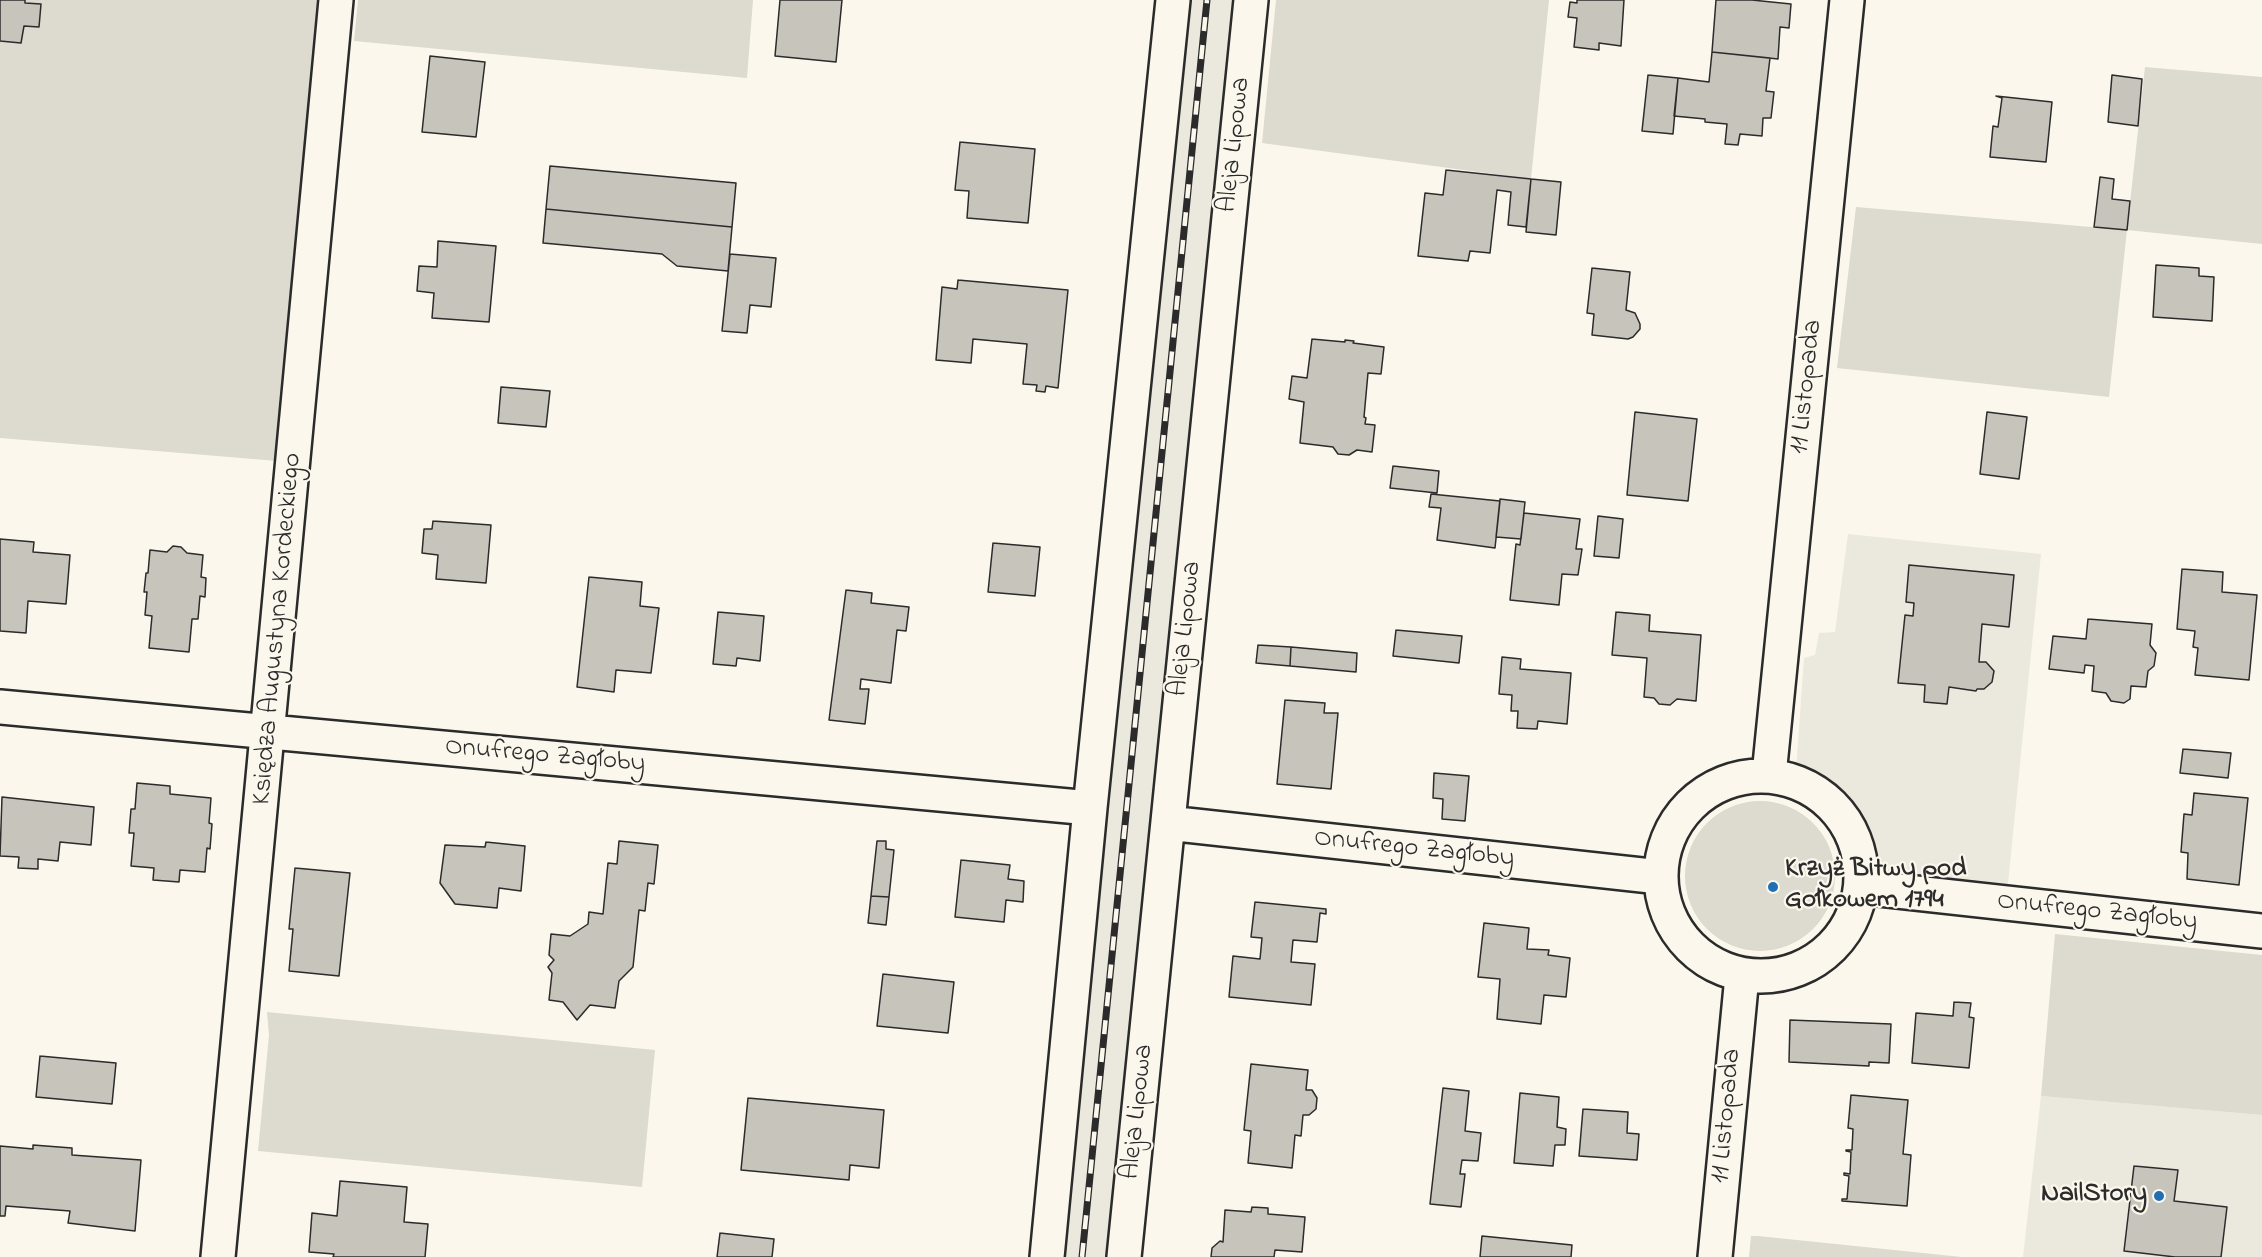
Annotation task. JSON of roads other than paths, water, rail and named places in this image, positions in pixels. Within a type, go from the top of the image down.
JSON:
[{"type":"street","name":"Księdza Augustyna Kordeckiego","points":[[218,1257],[336,0]]},
{"type":"street","points":[[1047,1257],[1090,807],[1173,0]]},
{"type":"street","name":"Aleja Lipowa","points":[[1124,1257],[1251,0]]},
{"type":"street","name":"11 Listopada","points":[[1769,775],[1847,0]]},
{"type":"street","name":"Onufrego Zagłoby","points":[[0,707],[1090,807]]},
{"type":"street","points":[[1769,775],[1805,785],[1835,807],[1856,842],[1861,887],[1851,921],[1834,945],[1808,965],[1779,975],[1742,976],[1702,958],[1671,922],[1660,877],[1671,830],[1691,803],[1714,786],[1769,775]]},
{"type":"street","name":"Onufrego Zagłoby","points":[[1168,823],[1660,877]]},
{"type":"street","name":"Onufrego Zagłoby","points":[[1861,887],[2262,931]]},
{"type":"street","name":"11 Listopada","points":[[1715,1257],[1742,976]]},
{"type":"railway","points":[[1082,1257],[1207,0]]},
{"type":"place","name":"Krzyż Bitwy pod Gołkowem 1794","points":[[1773,887]]},
{"type":"place","name":"NailStory","points":[[2159,1196]]}]
